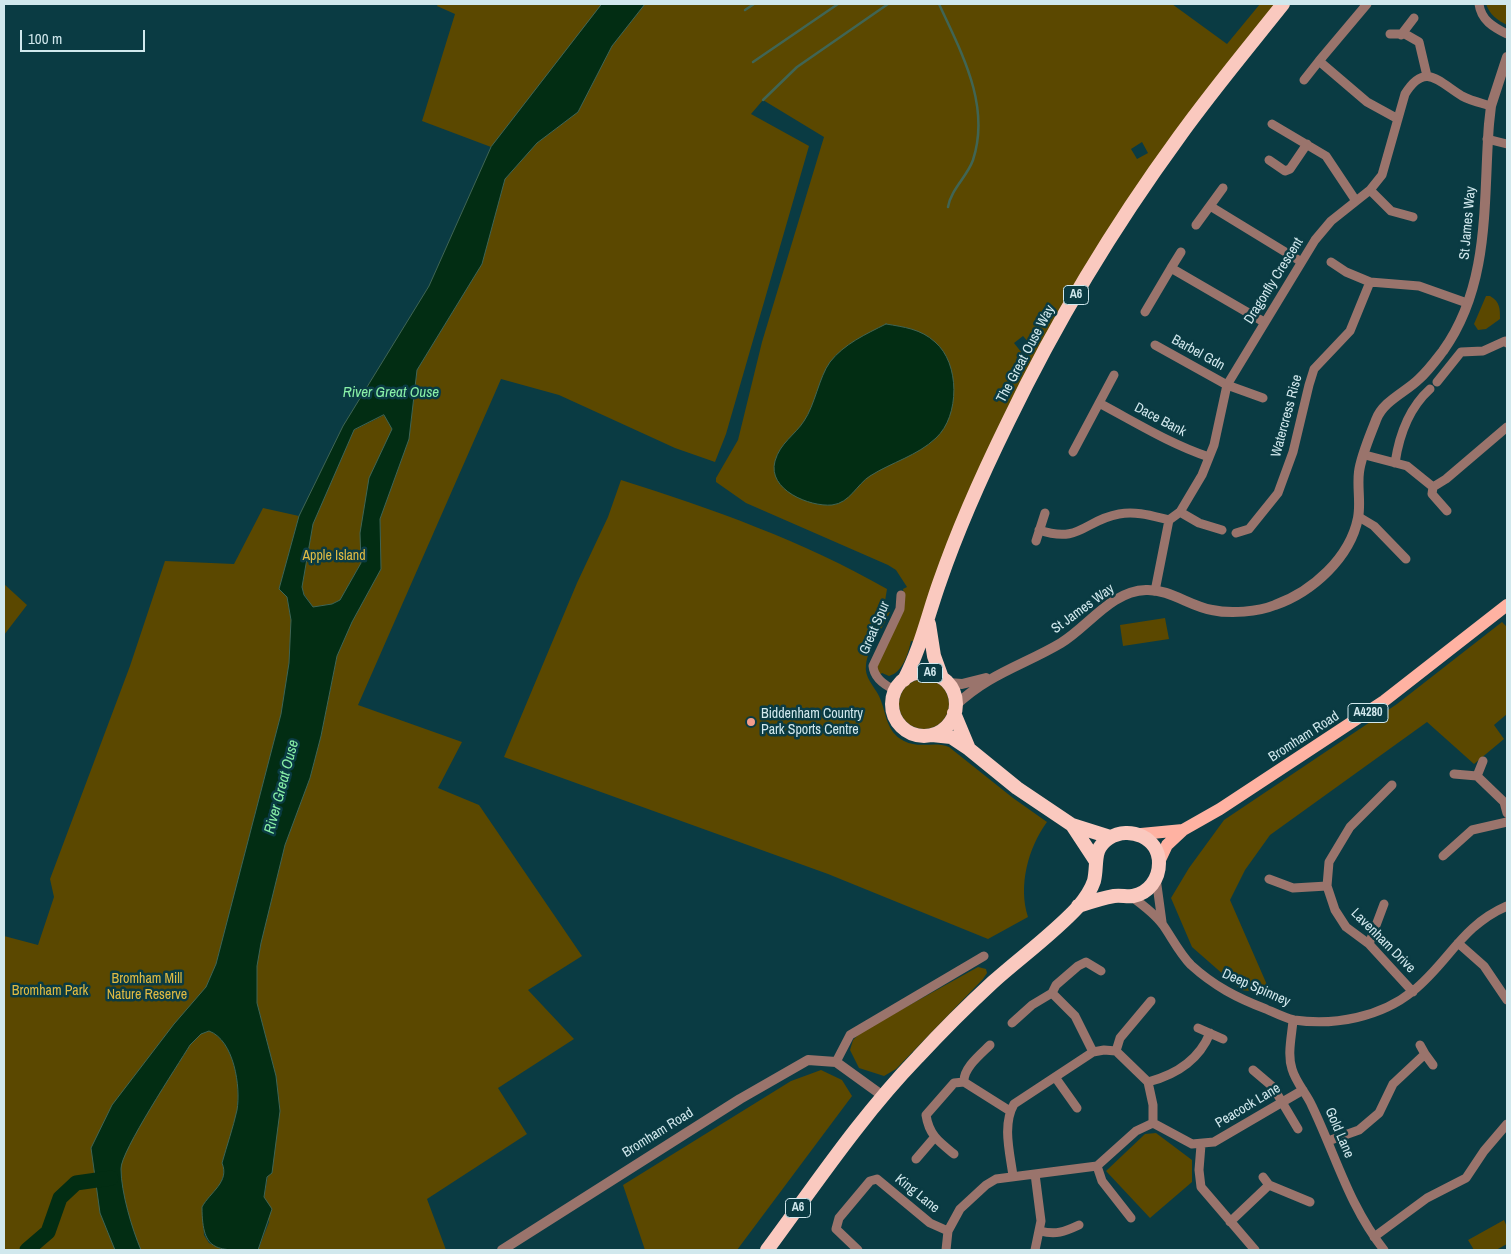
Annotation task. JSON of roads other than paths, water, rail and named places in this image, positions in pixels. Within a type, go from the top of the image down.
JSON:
[{"type":"highway","name":"The Great Ouse Way","points":[[900,685],[916,655],[941,579],[984,473],[1038,362],[1070,304],[1104,247],[1173,145],[1283,4]]},
{"type":"highway","name":"The Great Ouse Way","points":[[928,620],[934,656],[945,681]]},
{"type":"highway","name":"A6","points":[[969,748],[955,710],[954,694],[945,681],[923,672],[900,685],[893,711],[900,724],[917,735],[951,737],[969,748],[1017,788],[1072,825],[1110,837]]},
{"type":"highway","points":[[932,735],[948,724],[955,710]]},
{"type":"highway","name":"A6","points":[[766,1250],[883,1096],[956,1018],[1078,906],[1093,882],[1095,866],[1072,825]]},
{"type":"highway","points":[[1124,832],[1141,834],[1153,846],[1159,862],[1156,877],[1148,889],[1132,897],[1118,895],[1106,890],[1095,866],[1098,850],[1110,837],[1124,832]]},
{"type":"highway","name":"A6","points":[[1078,906],[1118,895]]},
{"type":"main road","name":"Bromham Road","points":[[1159,862],[1167,845],[1183,830],[1220,809],[1384,701],[1507,605]]},
{"type":"main road","name":"Bromham Road","points":[[1141,834],[1183,830]]},
{"type":"street","points":[[1304,80],[1367,4]]},
{"type":"street","points":[[1479,4],[1482,16],[1492,26],[1507,34]]},
{"type":"street","points":[[1400,35],[1414,18]]},
{"type":"street","points":[[1390,34],[1406,34],[1419,42],[1427,76],[1434,77],[1462,96],[1492,106]]},
{"type":"street","name":"St James Way","points":[[991,677],[1064,641],[1086,626],[1107,605],[1127,594],[1145,590],[1163,592],[1212,610],[1245,611],[1274,606],[1297,596],[1325,575],[1348,543],[1359,516],[1359,472],[1377,416],[1391,401],[1419,379],[1450,338],[1467,303],[1482,252],[1487,139],[1492,106],[1507,57]]},
{"type":"street","points":[[1318,62],[1367,102],[1398,119]]},
{"type":"street","name":"Dragonfly Crescent","points":[[1168,520],[1180,512],[1202,475],[1209,457],[1227,385],[1300,262],[1331,221],[1370,190],[1382,175],[1405,94],[1412,83],[1427,76]]},
{"type":"street","points":[[1272,124],[1326,156],[1356,201]]},
{"type":"street","points":[[1487,139],[1507,144]]},
{"type":"street","points":[[1269,160],[1284,171],[1290,170],[1307,144]]},
{"type":"street","points":[[1196,225],[1223,188]]},
{"type":"street","points":[[1370,190],[1392,211],[1413,217]]},
{"type":"street","points":[[1210,206],[1300,262]]},
{"type":"street","points":[[1145,312],[1181,252]]},
{"type":"street","points":[[1331,262],[1346,272],[1370,282],[1419,286],[1467,303]]},
{"type":"street","points":[[1171,268],[1264,322]]},
{"type":"street","name":"Watercress Rise","points":[[1236,533],[1249,530],[1278,493],[1294,452],[1314,369],[1350,331],[1370,282]]},
{"type":"street","points":[[1450,338],[1457,343],[1461,352]]},
{"type":"street","points":[[1395,463],[1401,433],[1416,405],[1461,352],[1483,351],[1505,341],[1507,343]]},
{"type":"street","name":"Barbel Gdn","points":[[1155,345],[1227,385],[1263,398]]},
{"type":"street","points":[[1073,452],[1114,375]]},
{"type":"street","name":"Dace Bank","points":[[1099,403],[1175,445],[1209,457]]},
{"type":"street","points":[[1433,487],[1446,480],[1507,427]]},
{"type":"street","points":[[1365,455],[1412,469],[1433,487]]},
{"type":"street","points":[[1433,487],[1432,494],[1447,511]]},
{"type":"street","points":[[1180,512],[1199,523],[1222,530]]},
{"type":"street","points":[[1036,541],[1044,513]]},
{"type":"street","points":[[1039,530],[1056,535],[1075,534],[1107,517],[1131,513],[1142,513],[1168,520],[1155,591]]},
{"type":"street","points":[[1359,516],[1374,526],[1406,559]]},
{"type":"street","name":"Great Spur","points":[[900,685],[879,680],[873,666],[900,608],[901,595]]},
{"type":"street","points":[[945,681],[962,684],[991,677]]},
{"type":"street","points":[[955,710],[991,677]]},
{"type":"street","points":[[1477,776],[1483,761]]},
{"type":"street","points":[[1454,774],[1477,776],[1504,802],[1507,813]]},
{"type":"street","name":"Lavenham Drive","points":[[1392,785],[1350,827],[1329,862],[1327,886],[1335,910],[1346,927],[1369,944],[1413,992]]},
{"type":"street","points":[[1443,856],[1472,830],[1507,822]]},
{"type":"street","name":"Deep Spinney","points":[[1156,877],[1162,923]]},
{"type":"street","points":[[1269,879],[1293,888],[1327,886]]},
{"type":"street","name":"Deep Spinney","points":[[1132,897],[1162,923],[1189,963],[1210,982],[1232,995],[1293,1020],[1320,1021],[1362,1016],[1383,1010],[1413,992],[1474,925],[1491,913],[1507,906]]},
{"type":"street","points":[[1369,944],[1384,904]]},
{"type":"street","points":[[1458,943],[1484,966],[1507,1000]]},
{"type":"street","points":[[883,1096],[836,1062],[850,1035],[984,956]]},
{"type":"street","points":[[1012,1023],[1032,1005],[1052,993],[1056,985],[1078,966],[1086,962],[1101,971]]},
{"type":"street","points":[[1052,993],[1075,1016],[1093,1052]]},
{"type":"street","points":[[1116,1052],[1120,1038],[1152,1001]]},
{"type":"street","name":"Gold Lane","points":[[1293,1020],[1290,1061],[1292,1070],[1328,1140],[1351,1200],[1384,1250]]},
{"type":"street","points":[[1198,1028],[1223,1039]]},
{"type":"street","points":[[1148,1082],[1170,1076],[1183,1067],[1198,1053],[1210,1033]]},
{"type":"street","points":[[964,1082],[964,1076],[968,1070],[990,1045]]},
{"type":"street","points":[[1420,1045],[1434,1065]]},
{"type":"street","points":[[1013,1176],[1007,1125],[1010,1111],[1014,1104],[1093,1052],[1104,1050],[1116,1052],[1136,1067],[1148,1082],[1153,1105],[1153,1123]]},
{"type":"street","points":[[1328,1140],[1359,1130],[1373,1119],[1379,1113],[1392,1084],[1425,1054]]},
{"type":"street","name":"Bromham Road","points":[[502,1250],[795,1066],[808,1060],[836,1062]]},
{"type":"street","points":[[1254,1070],[1273,1087],[1298,1129]]},
{"type":"street","points":[[1055,1077],[1077,1108]]},
{"type":"street","points":[[954,1154],[934,1138],[928,1127],[926,1115],[954,1083],[964,1082],[1010,1111]]},
{"type":"street","name":"Peacock Lane","points":[[1201,1145],[1214,1142],[1303,1090]]},
{"type":"street","points":[[1153,1123],[1183,1140],[1201,1145],[1199,1170],[1201,1187],[1255,1250]]},
{"type":"street","points":[[946,1250],[948,1231],[960,1209],[977,1191],[996,1178],[1097,1166],[1136,1131],[1153,1123]]},
{"type":"street","points":[[1374,1237],[1427,1198],[1466,1178],[1484,1151],[1507,1124]]},
{"type":"street","points":[[916,1159],[934,1138]]},
{"type":"street","points":[[1097,1166],[1102,1182],[1131,1218]]},
{"type":"street","points":[[1035,1174],[1040,1231],[1035,1250]]},
{"type":"street","points":[[1263,1177],[1269,1185],[1310,1202]]},
{"type":"street","name":"King Lane","points":[[858,1250],[836,1229],[839,1218],[870,1181],[877,1179],[930,1223],[948,1231]]},
{"type":"street","points":[[1230,1222],[1269,1185]]},
{"type":"street","points":[[1040,1231],[1054,1234],[1079,1225]]},
{"type":"water","name":"River Great Ouse","points":[[602,4],[645,4],[612,46],[578,112],[537,143],[505,179],[482,264],[417,370],[409,439],[380,519],[381,569],[352,622],[337,656],[321,736],[310,778],[285,845],[261,943],[257,966],[257,1003],[276,1076],[280,1111],[272,1173],[267,1177],[264,1197],[272,1209],[258,1250],[223,1249],[209,1241],[205,1234],[202,1207],[223,1176],[222,1163],[238,1100],[234,1065],[230,1054],[218,1036],[209,1031],[201,1034],[190,1045],[139,1128],[123,1160],[121,1178],[125,1199],[141,1250],[115,1250],[100,1213],[91,1148],[112,1105],[174,1024],[206,987],[216,964],[281,714],[289,663],[291,620],[287,597],[279,589],[299,516],[343,426],[429,286],[491,147]],"holes":[[[384,415],[392,429],[369,478],[360,533],[361,563],[340,600],[332,604],[313,607],[304,595],[302,587],[313,524],[354,430]]]},
{"type":"water","points":[[886,324],[912,329],[924,334],[943,351],[953,376],[954,390],[953,403],[944,428],[929,444],[865,479],[849,497],[838,504],[823,505],[802,500],[792,495],[777,480],[774,471],[775,461],[780,449],[808,414],[830,362],[849,345]]},
{"type":"waterway","points":[[745,10],[754,4]]},
{"type":"waterway","points":[[753,62],[838,4]]},
{"type":"waterway","points":[[763,100],[797,67],[888,4]]},
{"type":"waterway","points":[[939,4],[971,79],[978,119],[978,139],[973,160],[952,194],[948,207]]},
{"type":"waterway","points":[[27,1250],[48,1232],[60,1198],[76,1183],[111,1178]]},
{"type":"place","name":"Biddenham Country Park Sports Centre","points":[[751,722]]},
{"type":"park label","name":"Apple Island","points":[[334,556]]},
{"type":"park label","name":"Bromham Mill Nature Reserve","points":[[147,988]]},
{"type":"park label","name":"Bromham Park","points":[[50,991]]}]
